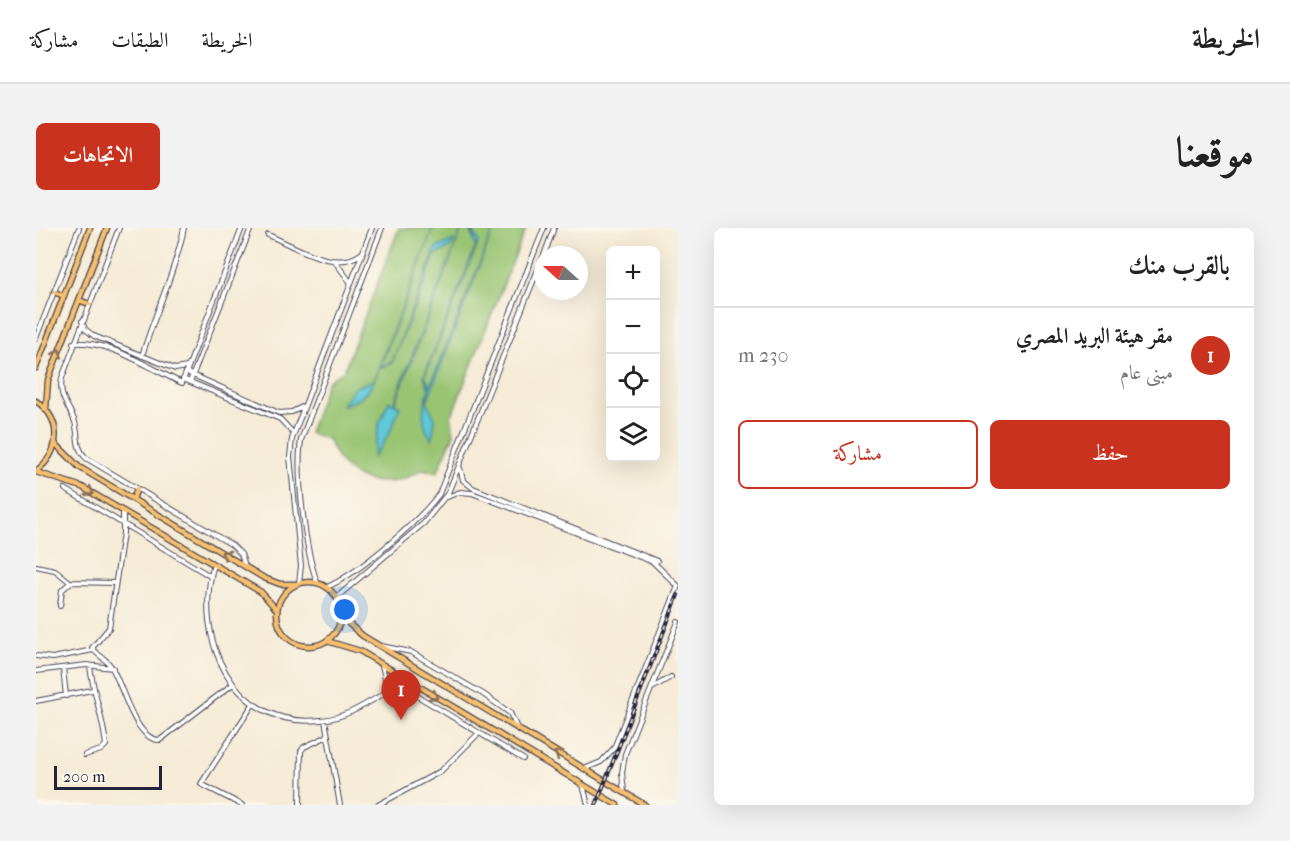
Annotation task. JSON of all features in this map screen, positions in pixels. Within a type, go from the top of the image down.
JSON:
[{"type":"main road","points":[[36,368],[90,228]]},
{"type":"main road","points":[[46,409],[48,380],[107,228]]},
{"type":"main road","points":[[54,292],[64,296]]},
{"type":"main road","points":[[79,300],[89,304]]},
{"type":"main road","points":[[36,401],[46,409],[56,431],[56,444],[49,460],[36,472]]},
{"type":"main road","points":[[56,444],[73,463],[276,583],[317,582],[327,587],[337,597],[355,630],[645,805]]},
{"type":"main road","points":[[36,472],[71,482],[123,511],[261,592],[277,610]]},
{"type":"main road","points":[[133,500],[137,489]]},
{"type":"main road","points":[[298,584],[283,594],[277,610],[279,628],[292,642],[310,646],[327,641],[353,647],[617,805]]},
{"type":"main road","points":[[327,641],[339,626],[341,608]]},
{"type":"main road","points":[[524,759],[528,752]]},
{"type":"street","points":[[36,338],[80,228]]},
{"type":"street","points":[[119,228],[73,343],[60,390],[76,424],[79,448],[86,458],[232,544],[240,554],[245,566]]},
{"type":"street","points":[[142,356],[146,337],[176,261],[184,228]]},
{"type":"street","points":[[182,381],[242,228]]},
{"type":"street","points":[[190,382],[251,228]]},
{"type":"street","points":[[298,584],[301,566],[290,458],[293,433],[372,228]]},
{"type":"street","points":[[317,582],[311,564],[301,483],[300,440],[382,228]]},
{"type":"street","points":[[327,587],[356,569],[439,494],[544,228]]},
{"type":"street","points":[[547,246],[555,228]]},
{"type":"street","points":[[268,235],[335,262],[349,261],[363,253]]},
{"type":"street","points":[[335,262],[351,283]]},
{"type":"street","points":[[443,501],[461,465],[534,279]]},
{"type":"street","points":[[82,321],[92,335],[175,369],[188,366]]},
{"type":"street","points":[[73,343],[92,343],[182,381],[190,382],[280,419],[293,433]]},
{"type":"street","points":[[186,372],[279,413],[292,412],[303,407]]},
{"type":"street","points":[[461,465],[462,477],[471,487],[560,525]]},
{"type":"street","points":[[65,489],[210,576]]},
{"type":"street","points":[[337,597],[418,528],[443,501],[452,494],[468,492],[657,561]]},
{"type":"street","points":[[93,650],[93,646],[109,628],[123,511]]},
{"type":"street","points":[[568,528],[653,562],[678,586],[614,748],[602,762],[584,769]]},
{"type":"street","points":[[214,564],[210,576],[207,614],[211,639],[220,663],[233,684],[253,704],[288,719],[325,720],[355,711],[388,692],[407,690],[524,759]]},
{"type":"street","points":[[36,566],[55,570],[72,582],[116,583]]},
{"type":"street","points":[[60,606],[62,590],[72,582]]},
{"type":"street","points":[[624,792],[623,763],[678,622]]},
{"type":"street","points":[[379,646],[415,653],[510,713],[519,730]]},
{"type":"street","points":[[36,656],[50,659],[93,650],[113,668],[132,714],[147,735],[154,740],[165,737],[233,684]]},
{"type":"street","points":[[382,664],[388,692]]},
{"type":"street","points":[[36,671],[90,666],[113,668]]},
{"type":"street","points":[[85,754],[101,750],[106,745],[99,702],[93,690],[90,666]]},
{"type":"street","points":[[63,668],[66,696]]},
{"type":"street","points":[[652,688],[670,677]]},
{"type":"street","points":[[36,701],[93,690]]},
{"type":"street","points":[[242,805],[201,784],[253,704]]},
{"type":"street","points":[[325,720],[340,805]]},
{"type":"street","points":[[378,805],[441,771],[479,733]]},
{"type":"street","points":[[300,805],[301,751],[304,747],[328,736]]},
{"type":"street","points":[[583,784],[588,805]]},
{"type":"green space","points":[[399,228],[526,228],[451,417],[454,434],[437,473],[423,469],[403,479],[381,482],[371,481],[351,472],[340,461],[328,439],[309,433],[327,382],[344,370]]},
{"type":"water","points":[[433,228],[380,367],[392,362],[436,248],[454,240],[451,247],[435,255],[392,363],[379,369],[374,379]]},
{"type":"water","points":[[462,228],[395,404],[400,406],[395,420],[386,440],[373,457],[379,424],[389,401],[394,403]]},
{"type":"water","points":[[469,228],[475,242],[471,228],[479,241],[425,375],[430,386],[494,228],[427,401],[435,419],[432,440],[424,421],[424,409],[429,389],[424,376],[476,246]]},
{"type":"water","points":[[374,380],[362,396],[342,405],[354,388]]},
{"type":"railway","points":[[596,805],[678,595]]},
{"type":"place","name":"مقر هيئة البريد المصري","points":[[401,720]]}]
